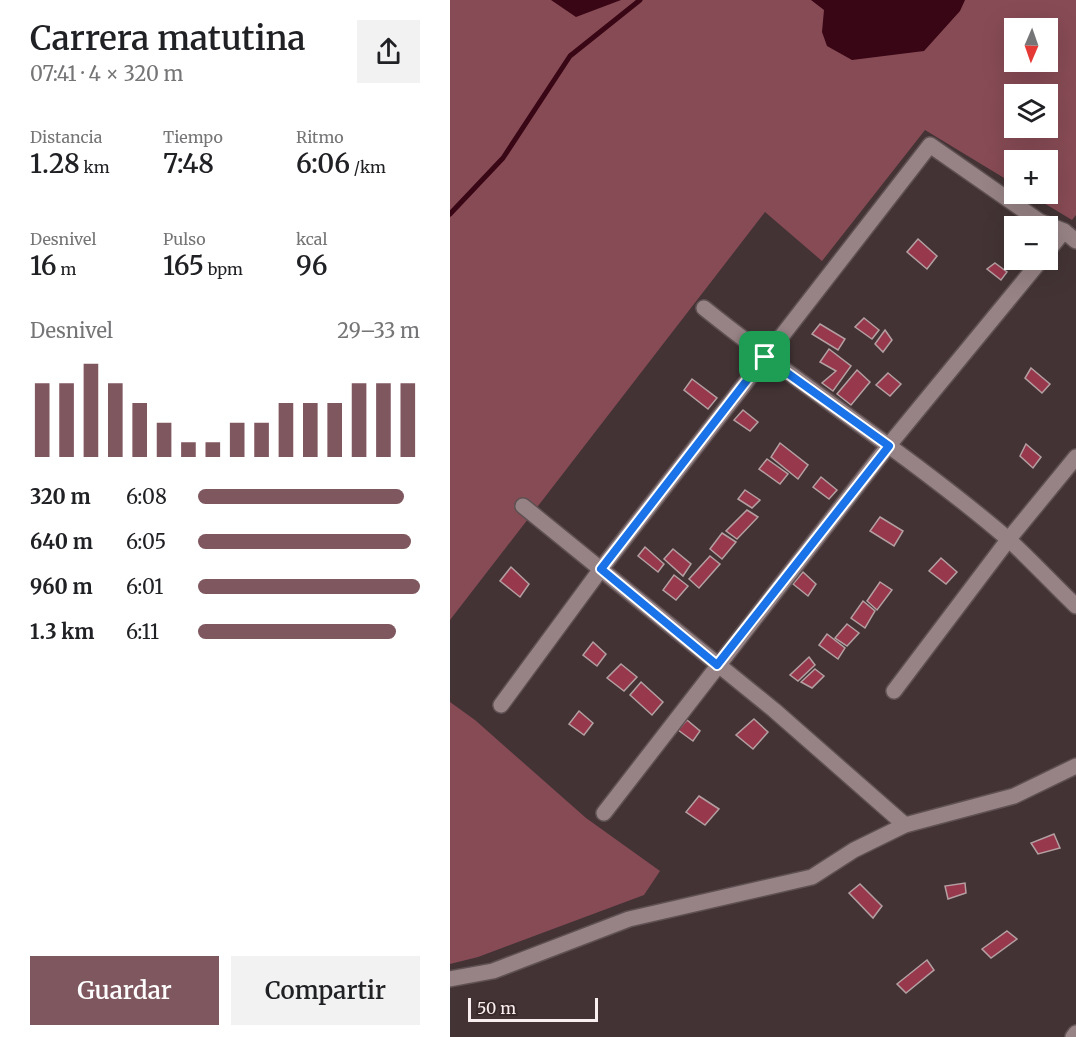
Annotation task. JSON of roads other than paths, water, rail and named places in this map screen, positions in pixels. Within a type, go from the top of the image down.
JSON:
[{"type":"street","points":[[501,705],[601,569],[930,145],[1039,221],[1064,231],[1076,241]]},
{"type":"street","points":[[1058,238],[1064,231]]},
{"type":"street","points":[[604,813],[889,446],[1033,270]]},
{"type":"street","points":[[704,308],[765,357],[889,446],[1008,540],[1076,606]]},
{"type":"street","points":[[894,691],[1008,540],[1076,457]]},
{"type":"street","points":[[523,506],[774,710],[905,825]]},
{"type":"street","points":[[450,979],[493,971],[629,919],[812,877],[854,850],[905,825],[1014,796],[1076,766]]},
{"type":"street","points":[[1073,1037],[1076,1033]]},
{"type":"waterway","points":[[450,214],[503,158],[570,56],[640,0]]}]
